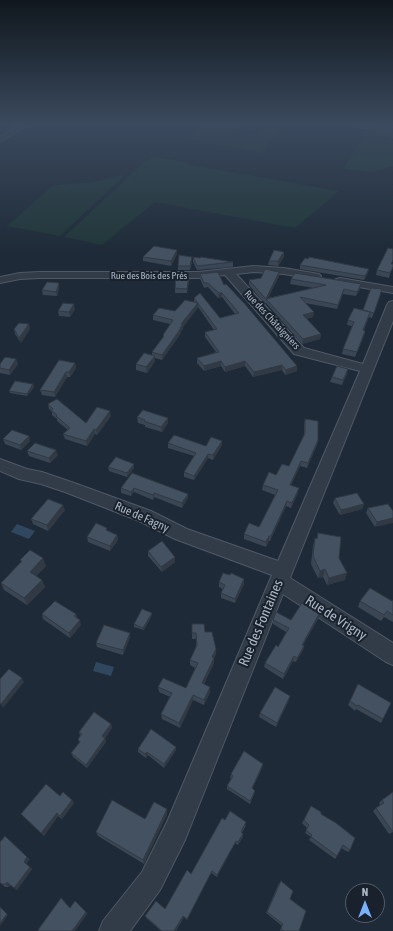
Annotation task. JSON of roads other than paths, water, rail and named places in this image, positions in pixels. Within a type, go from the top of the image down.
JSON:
[{"type":"street","name":"Rue des Bois des Prés","points":[[0,280],[20,276],[39,275],[198,275],[229,273],[254,269],[284,271],[393,290]]},
{"type":"street","name":"Rue des Châtaigniers","points":[[229,273],[299,351],[368,369]]},
{"type":"street","name":"Rue des Fontaines","points":[[113,931],[151,881],[166,852],[368,369],[393,305]]},
{"type":"street","name":"Rue de Fagny","points":[[0,465],[25,475],[42,478],[71,488],[146,516],[181,534],[281,576]]},
{"type":"street","name":"Rue de Vrigny","points":[[281,576],[393,655]]},
{"type":"water","points":[[17,524],[35,531],[29,539],[11,532]]},
{"type":"water","points":[[96,662],[114,667],[111,676],[93,671]]}]
